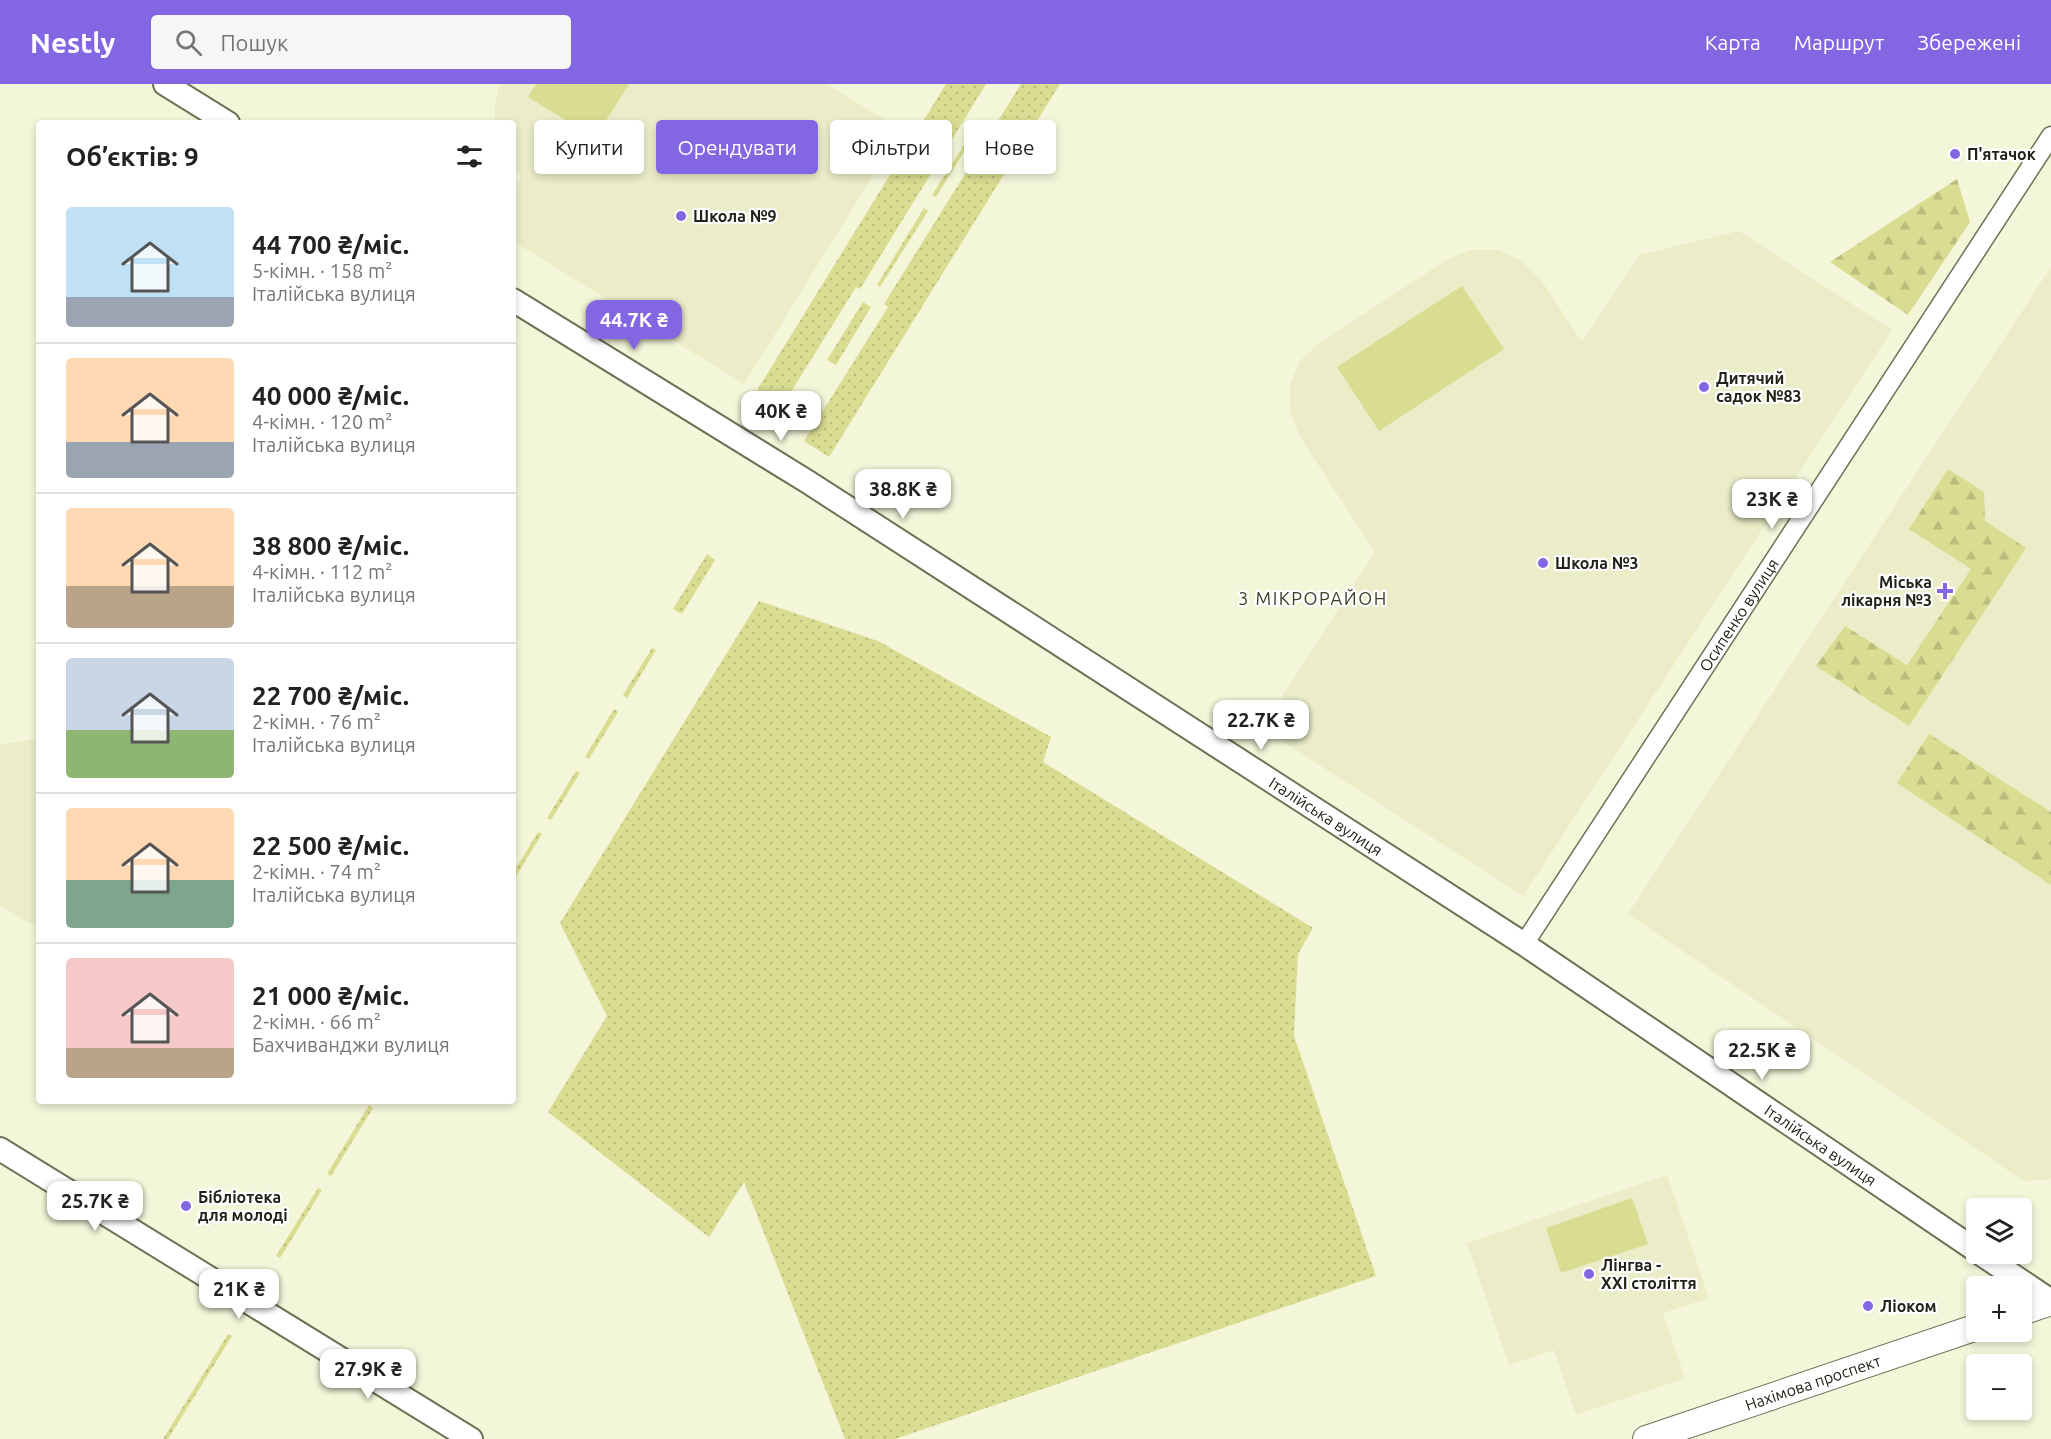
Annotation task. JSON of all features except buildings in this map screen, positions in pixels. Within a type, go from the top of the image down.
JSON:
[{"type":"main road","points":[[2032,1308],[2051,1301]]},
{"type":"main road","name":"Нахімова проспект","points":[[1647,1439],[1966,1331]]},
{"type":"street","points":[[165,84],[223,120]]},
{"type":"street","name":"Осипенко вулиця","points":[[1524,944],[2051,136]]},
{"type":"street","name":"Італійська вулиця","points":[[516,302],[808,483],[1524,944],[1966,1244]]},
{"type":"street","points":[[0,1149],[471,1439]]},
{"type":"street","points":[[1996,1264],[2051,1301]]},
{"type":"shaded area","name":"Школа №9","points":[[501,84],[827,84],[885,120],[830,120],[830,174],[874,174],[744,384],[516,243],[516,186],[521,178],[516,168],[516,120],[495,120],[494,113]]},
{"type":"shaded area","name":"Школа №3","points":[[1739,231],[1892,330],[1523,896],[1262,728],[1375,552],[1300,437],[1290,412],[1290,385],[1300,361],[1318,344],[1448,259],[1471,250],[1498,250],[1522,261],[1541,280],[1582,342],[1639,255]]},
{"type":"shaded area","name":"Міська лікарня №3","points":[[2051,267],[2051,1179],[2024,1181],[1628,914]]},
{"type":"shaded area","points":[[36,739],[36,927],[0,905],[0,745]]},
{"type":"shaded area","name":"Лінгва - XXI століття","points":[[1667,1175],[1709,1298],[1663,1313],[1685,1378],[1576,1415],[1554,1350],[1509,1365],[1467,1243]]},
{"type":"green space","points":[[536,84],[629,84],[606,120],[566,120],[528,97]]},
{"type":"green space","points":[[946,84],[986,84],[952,139],[952,120],[924,120]]},
{"type":"green space","points":[[1021,84],[1060,84],[1038,120],[999,120]]},
{"type":"green space","points":[[964,145],[964,152],[952,171],[952,164]]},
{"type":"green space","points":[[890,174],[931,174],[860,289],[856,287],[773,421],[748,405]]},
{"type":"green space","points":[[945,174],[950,174],[936,197],[932,195]]},
{"type":"green space","points":[[965,174],[1004,174],[829,457],[804,441],[888,307],[884,304]]},
{"type":"green space","points":[[1957,179],[1970,222],[1908,315],[1830,262]]},
{"type":"green space","points":[[924,208],[928,211],[880,287],[877,285]]},
{"type":"green space","points":[[1462,286],[1504,349],[1379,431],[1337,367]]},
{"type":"green space","points":[[863,302],[871,307],[836,365],[827,360]]},
{"type":"green space","points":[[1948,469],[1984,492],[1985,521],[2026,548],[1909,726],[1816,666],[1845,626],[1907,665],[1971,569],[1909,529]]},
{"type":"green space","points":[[707,554],[715,560],[682,614],[673,609]]},
{"type":"green space","points":[[759,601],[878,641],[1051,737],[1043,762],[1313,928],[1298,954],[1294,1036],[1376,1276],[895,1439],[845,1439],[744,1182],[709,1237],[548,1112],[607,1016],[560,923]]},
{"type":"green space","points":[[652,648],[656,650],[627,698],[623,695]]},
{"type":"green space","points":[[614,709],[618,712],[589,759],[585,757]]},
{"type":"green space","points":[[1929,734],[2051,812],[2051,885],[1897,783]]},
{"type":"green space","points":[[576,771],[580,773],[551,820],[547,818]]},
{"type":"green space","points":[[538,832],[542,834],[516,876],[516,868]]},
{"type":"green space","points":[[369,1105],[373,1108],[331,1176],[327,1174]]},
{"type":"green space","points":[[318,1188],[322,1190],[280,1258],[276,1256]]},
{"type":"green space","points":[[1632,1198],[1648,1244],[1561,1273],[1546,1228]]},
{"type":"green space","points":[[228,1334],[232,1336],[168,1439],[163,1439]]},
{"type":"place","name":"П'ятачок","points":[[1955,154]]},
{"type":"place","name":"Школа №9","points":[[681,216]]},
{"type":"place","name":"Дитячий садок №83","points":[[1704,387]]},
{"type":"place","name":"Школа №3","points":[[1543,563]]},
{"type":"place","name":"Міська лікарня №3","points":[[1945,591]]},
{"type":"place","name":"Бібліотека для молоді","points":[[186,1206]]},
{"type":"place","name":"Лінгва - XXI століття","points":[[1589,1274]]},
{"type":"place","name":"Ліоком","points":[[1868,1306]]},
{"type":"district","name":"3 МІКРОРАЙОН","points":[[1313,599]]}]
